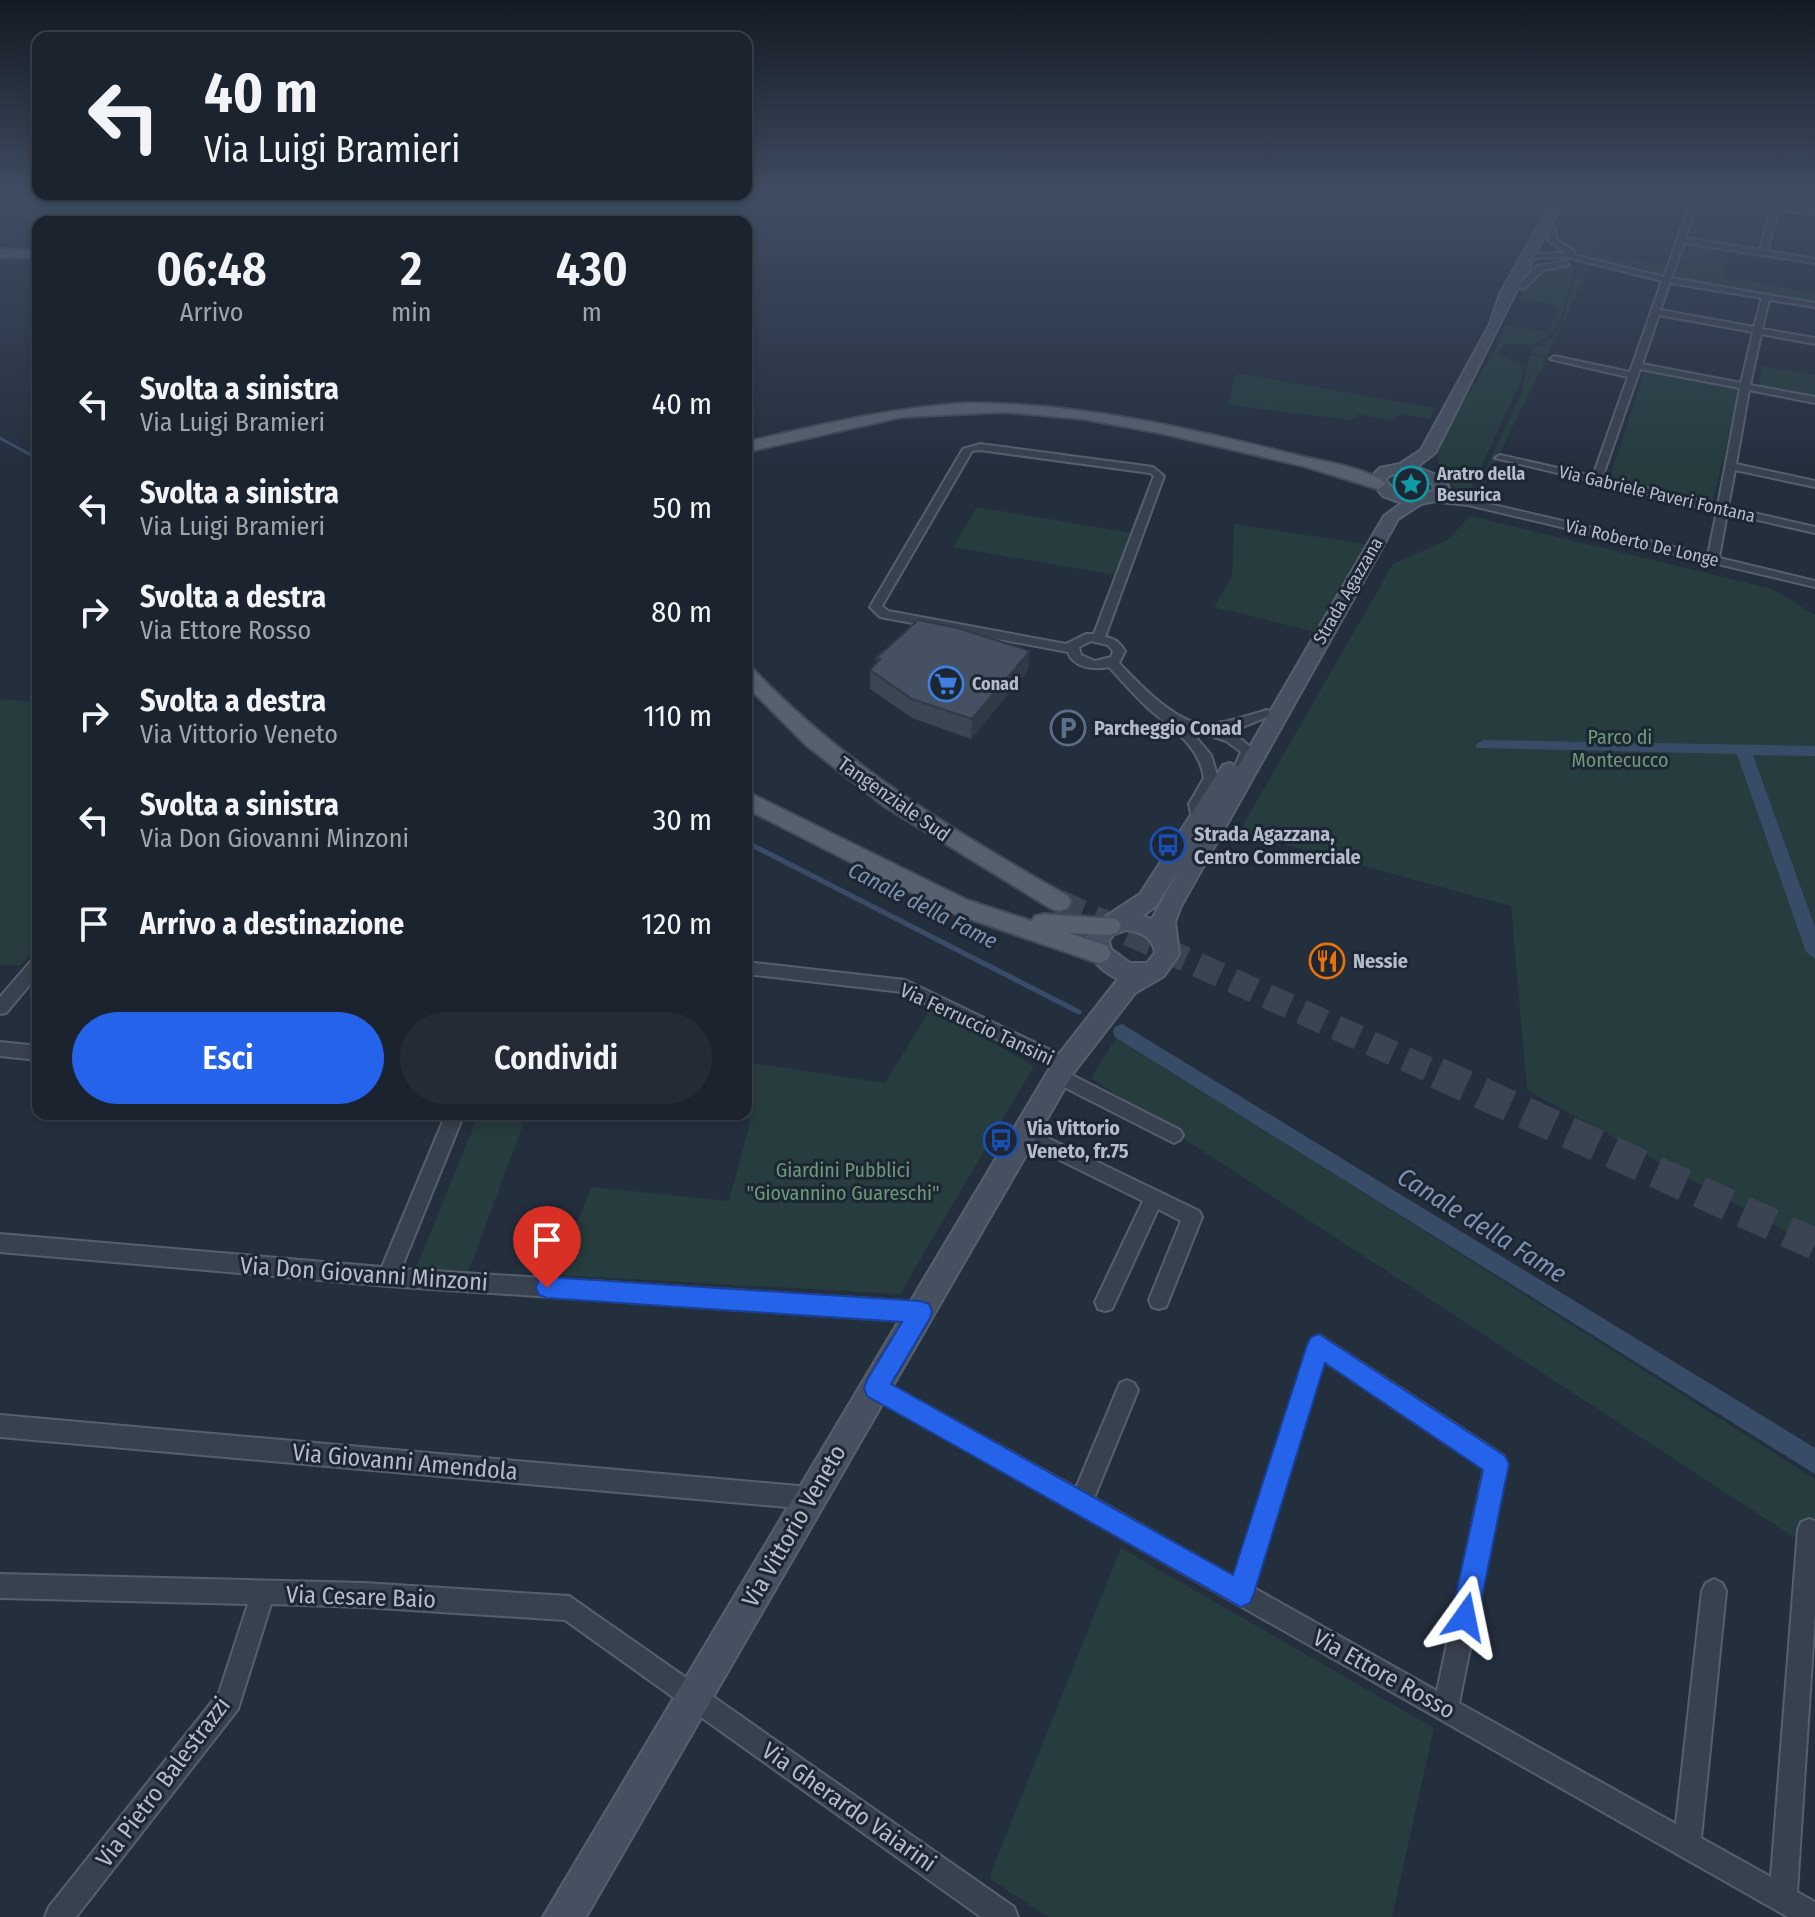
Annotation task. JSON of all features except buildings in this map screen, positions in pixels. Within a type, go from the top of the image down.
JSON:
[{"type":"main road","points":[[1384,482],[1427,453],[1516,286]]},
{"type":"main road","points":[[752,446],[880,416],[924,410],[1037,408],[1127,419],[1384,482],[1431,490]]},
{"type":"main road","points":[[1427,453],[1431,490]]},
{"type":"main road","points":[[1404,469],[1431,490]]},
{"type":"main road","points":[[1384,482],[1392,516],[1431,490]]},
{"type":"main road","name":"Strada Agazzana","points":[[1304,667],[1392,516]]},
{"type":"main road","points":[[752,802],[958,906],[1100,955],[1115,969],[1127,973],[1150,971],[1164,961],[1167,954],[1163,922],[1168,908],[1244,748],[1304,667]]},
{"type":"main road","points":[[1106,1000],[1097,939],[1148,900],[1203,830],[1304,667]]},
{"type":"main road","name":"Tangenziale Sud","points":[[752,679],[810,737],[882,793],[958,844],[1059,902]]},
{"type":"main road","points":[[1004,921],[1112,925],[1125,921],[1147,926],[1163,939]]},
{"type":"main road","name":"Via Vittorio Veneto","points":[[563,1917],[1068,1060],[1106,1000],[1150,971]]},
{"type":"street","points":[[1598,476],[1664,286]]},
{"type":"street","points":[[1696,286],[1815,307]]},
{"type":"street","points":[[1713,560],[1766,299]]},
{"type":"street","points":[[1655,312],[1815,341]]},
{"type":"street","points":[[1554,359],[1815,400]]},
{"type":"street","points":[[1071,649],[884,614],[876,607],[968,449],[980,447],[1153,470],[1159,476],[1099,637]]},
{"type":"street","name":"Via Gabriele Paveri Fontana","points":[[1500,458],[1815,530]]},
{"type":"street","points":[[1730,466],[1815,484]]},
{"type":"street","name":"Via Roberto De Longe","points":[[1431,490],[1468,502],[1815,584]]},
{"type":"street","points":[[1099,637],[1112,642],[1119,651],[1111,662],[1085,663],[1075,657],[1071,649],[1076,641],[1099,637]]},
{"type":"street","points":[[1111,662],[1152,704],[1187,733],[1208,760],[1211,778],[1196,804],[1203,830]]},
{"type":"street","points":[[1152,704],[1194,725],[1231,738],[1244,748]]},
{"type":"street","points":[[1194,725],[1238,724],[1267,714]]},
{"type":"street","name":"Via Ferruccio Tansini","points":[[752,969],[905,986],[1068,1060],[1174,1135]]},
{"type":"street","points":[[0,1008],[32,971]]},
{"type":"street","points":[[0,1049],[32,1052]]},
{"type":"street","points":[[388,1277],[453,1120]]},
{"type":"street","points":[[1023,1134],[1192,1217],[1159,1300]]},
{"type":"street","points":[[1105,1302],[1154,1197]]},
{"type":"street","name":"Via Don Giovanni Minzoni","points":[[0,1243],[388,1277],[920,1312]]},
{"type":"street","points":[[1241,1593],[1319,1345],[1496,1464],[1446,1708]]},
{"type":"street","name":"Via Ettore Rosso","points":[[876,1388],[1815,1917]]},
{"type":"street","points":[[1081,1503],[1127,1390]]},
{"type":"street","name":"Via Giovanni Amendola","points":[[0,1426],[810,1498]]},
{"type":"street","points":[[1783,1898],[1809,1530]]},
{"type":"street","name":"Via Cesare Baio","points":[[0,1586],[364,1595],[569,1608],[694,1697]]},
{"type":"street","points":[[1687,1845],[1714,1591]]},
{"type":"street","name":"Via Pietro Balestrazzi","points":[[59,1917],[229,1700],[263,1593]]},
{"type":"street","name":"Via Gherardo Vaiarini","points":[[694,1697],[1004,1917]]},
{"type":"green space","points":[[1527,286],[1569,286],[1559,321],[1546,338],[1536,343],[1504,344],[1497,354],[1523,366],[1522,379],[1467,497],[1454,487],[1440,468],[1439,444],[1496,348],[1505,326],[1541,331],[1550,329],[1559,307],[1526,299],[1518,302]]},
{"type":"green space","points":[[1572,286],[1580,286],[1547,356],[1530,353],[1553,336],[1564,317]]},
{"type":"green space","points":[[1694,286],[1778,286],[1815,293],[1815,305]]},
{"type":"green space","points":[[1530,355],[1546,358],[1478,499],[1472,498],[1522,392]]},
{"type":"green space","points":[[1762,366],[1815,375],[1815,397],[1759,387]]},
{"type":"green space","points":[[1645,370],[1740,389],[1712,503],[1609,480]]},
{"type":"green space","points":[[1236,373],[1434,408],[1430,419],[1401,414],[1393,421],[1360,414],[1351,420],[1228,405]]},
{"type":"green space","points":[[1402,472],[1432,480],[1436,488],[1426,493],[1407,494],[1384,481],[1389,474]]},
{"type":"green space","points":[[977,507],[1132,533],[1115,575],[953,547]]},
{"type":"green space","name":"Parco di Montecucco","points":[[1470,516],[1773,589],[1815,615],[1815,1247],[1527,1090],[1511,906],[1239,832],[1393,564],[1447,540]]},
{"type":"green space","points":[[1234,524],[1365,544],[1315,632],[1214,607],[1232,577]]},
{"type":"green space","points":[[0,699],[32,702],[32,953],[21,965],[0,965]]},
{"type":"green space","name":"Giardini Pubblici \"Giovannino Guareschi\"","points":[[931,1008],[1034,1066],[900,1294],[557,1275],[591,1187],[729,1201],[752,1120],[752,1063],[885,1083]]},
{"type":"green space","points":[[1117,1036],[1815,1479],[1815,1551],[1091,1078]]},
{"type":"green space","points":[[477,1120],[525,1120],[468,1273],[416,1268]]},
{"type":"green space","points":[[1121,1548],[1434,1728],[1392,1917],[1048,1917],[989,1878]]},
{"type":"waterway","name":"Canale della Fame","points":[[0,438],[32,456]]},
{"type":"waterway","points":[[1483,745],[1743,750]]},
{"type":"waterway","points":[[1743,750],[1815,751]]},
{"type":"waterway","points":[[1743,750],[1815,952]]},
{"type":"waterway","name":"Canale della Fame","points":[[752,845],[1079,1012]]},
{"type":"waterway","name":"Canale della Fame","points":[[1122,1032],[1815,1462]]},
{"type":"tunnel","points":[[1059,902],[1441,1075]]},
{"type":"tunnel","points":[[1437,1073],[1815,1244]]},
{"type":"place","name":"Aratro della Besurica","points":[[1411,484]]},
{"type":"place","name":"Conad","points":[[946,684]]},
{"type":"place","name":"Parcheggio Conad","points":[[1068,728]]},
{"type":"place","name":"Strada Agazzana, Centro Commerciale","points":[[1168,845]]},
{"type":"place","name":"Nessie","points":[[1327,961]]},
{"type":"place","name":"Via Vittorio Veneto, fr.75","points":[[1001,1140]]},
{"type":"route","points":[[547,1288],[920,1312],[876,1388],[1241,1593],[1319,1345],[1496,1464],[1465,1617]]}]
